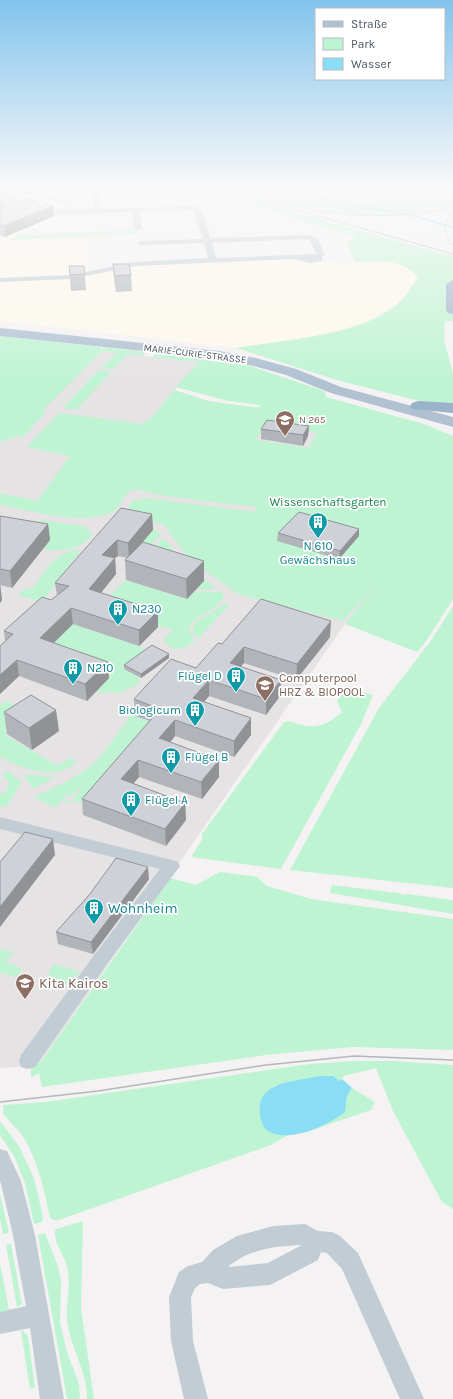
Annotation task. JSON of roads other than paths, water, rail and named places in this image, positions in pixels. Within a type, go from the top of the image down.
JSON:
[{"type":"highway","points":[[453,284],[453,310]]},
{"type":"highway","points":[[418,406],[453,408]]},
{"type":"main road","name":"MARIE-CURIE-STRASSE","points":[[0,328],[214,350],[263,359],[357,391],[418,406],[453,412]]},
{"type":"main road","name":"MARIE-CURIE-STRASSE","points":[[0,332],[219,355],[256,362],[291,372],[336,390],[432,415],[453,422]]},
{"type":"street","points":[[211,251],[213,260]]},
{"type":"street","points":[[0,280],[71,277],[136,264],[297,258],[309,261],[319,259],[315,256],[321,255],[319,251]]},
{"type":"street","points":[[0,823],[172,866],[101,959],[28,1061]]},
{"type":"street","points":[[0,1158],[11,1181],[39,1315],[52,1399]]},
{"type":"street","points":[[208,1272],[222,1258],[237,1247],[273,1236],[305,1234],[314,1241],[332,1243],[350,1261],[412,1399]]},
{"type":"street","points":[[196,1399],[182,1341],[180,1297],[187,1280],[196,1274],[208,1272],[223,1278],[270,1274],[310,1252],[314,1241]]},
{"type":"street","points":[[0,1323],[39,1315]]},
{"type":"water","points":[[319,1076],[333,1076],[339,1081],[342,1079],[352,1088],[347,1096],[345,1112],[319,1127],[297,1134],[276,1134],[265,1129],[260,1116],[260,1103],[266,1092],[284,1083]]},
{"type":"tram line","points":[[443,251],[453,254]]},
{"type":"tram line","points":[[0,1102],[98,1091],[266,1065],[354,1056],[453,1060]]},
{"type":"place","name":"N 265","points":[[285,437]]},
{"type":"place","name":"N 610 Gewächshaus","points":[[318,539]]},
{"type":"place","name":"N230","points":[[118,626]]},
{"type":"place","name":"N210","points":[[73,685]]},
{"type":"place","name":"Flügel D","points":[[236,693]]},
{"type":"place","name":"Computerpool HRZ & BIOPOOL","points":[[265,702]]},
{"type":"place","name":"Biologicum","points":[[195,727]]},
{"type":"place","name":"Flügel B","points":[[171,774]]},
{"type":"place","name":"Flügel A","points":[[131,817]]},
{"type":"place","name":"Wohnheim","points":[[94,925]]},
{"type":"place","name":"Kita Kairos","points":[[25,1000]]},
{"type":"park label","name":"Wissenschaftsgarten","points":[[328,502]]}]
